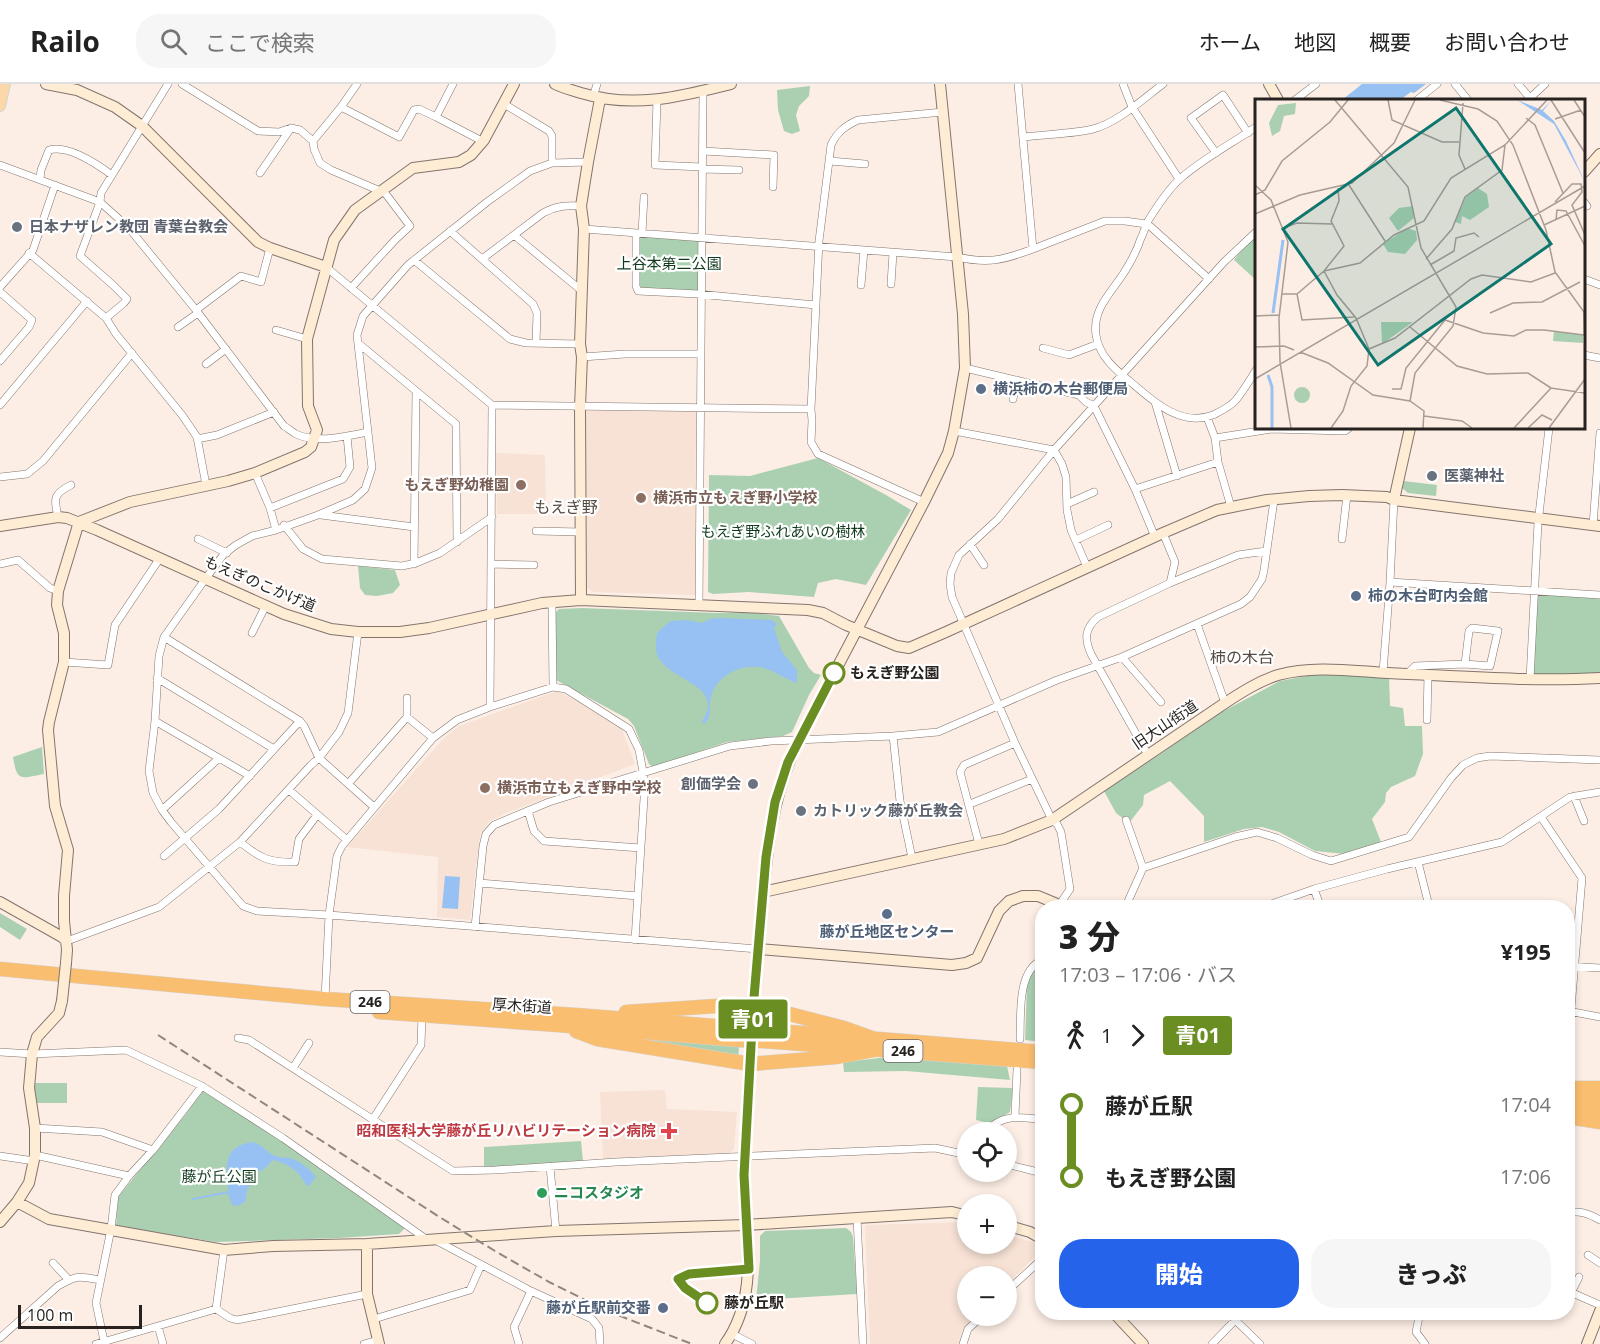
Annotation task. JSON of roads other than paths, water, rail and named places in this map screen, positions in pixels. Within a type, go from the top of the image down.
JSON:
[{"type":"highway","name":"厚木街道","points":[[0,969],[325,999],[576,1015],[740,1034]]},
{"type":"highway","name":"厚木街道","points":[[0,978],[224,1000],[422,1015],[877,1044],[1035,1061]]},
{"type":"highway","points":[[576,1015],[754,1005],[844,1028],[877,1044]]},
{"type":"highway","points":[[558,1025],[597,1039],[750,1064],[836,1057],[877,1044]]},
{"type":"highway","name":"厚木街道","points":[[877,1044],[1035,1052]]},
{"type":"highway","points":[[1575,1088],[1600,1088]]},
{"type":"highway","points":[[1575,1096],[1600,1099]]},
{"type":"highway","points":[[1575,1107],[1600,1109]]},
{"type":"highway","points":[[1575,1118],[1600,1122]]},
{"type":"main road","points":[[0,106],[5,84]]},
{"type":"street","points":[[46,84],[77,90],[115,107],[142,126],[258,242],[270,249],[326,267],[492,405],[811,409]]},
{"type":"street","points":[[106,318],[127,299],[80,256],[100,202],[101,193],[168,84]]},
{"type":"street","points":[[182,84],[258,131],[300,130],[313,141],[321,163],[331,171],[385,193],[410,226],[351,288]]},
{"type":"street","points":[[313,141],[357,84]]},
{"type":"street","points":[[436,117],[453,84]]},
{"type":"street","points":[[0,1222],[29,1183],[34,1158],[35,1128],[29,1088],[33,1054],[37,1037],[59,1013],[63,1001],[67,941],[64,896],[68,850],[55,806],[48,730],[64,662],[64,633],[57,605],[58,591],[79,522],[129,502],[255,473],[311,447],[317,430],[308,406],[307,339],[334,240],[355,210],[413,168],[459,162],[471,154],[482,141],[514,84]]},
{"type":"street","points":[[555,84],[596,98],[631,102],[657,100],[731,84]]},
{"type":"street","points":[[581,600],[582,357],[580,344],[584,229],[581,206],[597,84]]},
{"type":"street","points":[[725,1344],[732,1334],[747,1287],[749,1258],[745,1157],[750,1064],[766,857],[775,802],[788,762],[948,453],[965,368],[963,314],[940,84]]},
{"type":"street","points":[[1018,84],[1033,249]]},
{"type":"street","points":[[1123,84],[1132,107],[1179,179]]},
{"type":"street","points":[[1023,136],[1092,129],[1104,125],[1163,84]]},
{"type":"street","points":[[1269,84],[1277,99]]},
{"type":"street","points":[[1296,99],[1316,84]]},
{"type":"street","points":[[1418,99],[1437,84]]},
{"type":"street","points":[[1455,84],[1467,99]]},
{"type":"street","points":[[1518,84],[1529,99],[1545,84]]},
{"type":"street","points":[[699,604],[703,91]]},
{"type":"street","points":[[1216,153],[1191,118],[1223,94],[1248,133]]},
{"type":"street","points":[[657,100],[655,165],[739,170]]},
{"type":"street","points":[[504,104],[549,131],[552,136],[552,163]]},
{"type":"street","points":[[341,107],[399,138],[414,110],[419,109],[482,141]]},
{"type":"street","points":[[924,502],[818,454],[811,442],[818,247],[831,146],[840,131],[858,120],[943,112]]},
{"type":"street","points":[[1255,128],[1179,179],[1146,224],[1136,253],[1103,302],[1096,318],[1095,334],[1100,351],[1113,368],[1155,402],[1176,415],[1196,419],[1207,417],[1226,408],[1235,401],[1255,373]]},
{"type":"street","points":[[260,173],[291,129]]},
{"type":"street","points":[[40,179],[49,150],[53,149],[87,158],[112,175]]},
{"type":"street","points":[[703,151],[774,154],[773,187]]},
{"type":"street","points":[[1585,171],[1599,159]]},
{"type":"street","points":[[830,161],[865,164]]},
{"type":"street","points":[[588,162],[552,163],[530,171],[414,260],[363,315],[357,335],[372,468],[365,489],[353,500],[276,530],[252,536],[236,545],[206,578],[164,637],[159,656],[149,771],[153,793],[162,810],[243,906],[257,911],[952,965],[966,963],[976,958],[999,911],[1009,901],[1023,896],[1038,896],[1048,900]]},
{"type":"street","points":[[0,165],[100,202],[128,226],[197,311],[284,426],[295,434],[315,439],[368,432]]},
{"type":"street","points":[[0,361],[29,327],[32,320],[0,290],[33,250],[55,185]]},
{"type":"street","points":[[644,197],[639,233],[636,286],[638,291],[816,305]]},
{"type":"street","points":[[482,259],[552,208],[566,205],[581,206]]},
{"type":"street","points":[[584,229],[957,257],[982,261],[1000,260],[1105,221],[1125,221],[1146,224],[1209,279]]},
{"type":"street","points":[[450,231],[533,304],[537,313],[536,343]]},
{"type":"street","points":[[1065,900],[1070,889],[1061,832],[1058,824],[1052,820],[1015,743],[963,624],[952,597],[951,573],[959,555],[998,519],[1054,450],[1224,262],[1255,233]]},
{"type":"street","points":[[514,235],[582,291]]},
{"type":"street","points":[[178,327],[241,276],[261,282],[270,249]]},
{"type":"street","points":[[861,285],[866,273],[864,250]]},
{"type":"street","points":[[890,283],[893,252]]},
{"type":"street","points":[[29,253],[106,318],[182,415],[197,439],[206,485]]},
{"type":"street","points":[[414,260],[510,339],[526,343],[580,344]]},
{"type":"street","points":[[1585,279],[1600,285]]},
{"type":"street","points":[[0,405],[87,301]]},
{"type":"street","points":[[276,330],[307,339]]},
{"type":"street","points":[[358,343],[456,424],[457,542]]},
{"type":"street","points":[[1043,348],[1061,349],[1069,355],[1098,344]]},
{"type":"street","points":[[206,364],[226,349]]},
{"type":"street","points":[[0,477],[27,474],[43,461],[132,353]]},
{"type":"street","points":[[582,357],[625,354],[700,354]]},
{"type":"street","points":[[1585,355],[1600,358]]},
{"type":"street","points":[[965,368],[1079,395],[1094,406],[1135,489],[1175,562],[1170,583]]},
{"type":"street","points":[[1013,399],[1017,380]]},
{"type":"street","points":[[414,564],[416,392]]},
{"type":"street","points":[[1155,402],[1177,476]]},
{"type":"street","points":[[490,707],[492,405]]},
{"type":"street","points":[[197,439],[217,435],[274,412]]},
{"type":"street","points":[[1207,417],[1215,438],[1218,462],[1231,507]]},
{"type":"street","points":[[1215,438],[1266,429]]},
{"type":"street","points":[[1296,429],[1345,431],[1347,429]]},
{"type":"street","points":[[1383,672],[1394,500],[1410,429]]},
{"type":"street","points":[[1530,679],[1538,518],[1549,429]]},
{"type":"street","points":[[954,431],[1054,450],[1066,477],[1068,520],[1087,567]]},
{"type":"street","points":[[1597,525],[1600,433]]},
{"type":"street","points":[[270,508],[344,479],[350,467],[347,436]]},
{"type":"street","points":[[1135,489],[1218,462]]},
{"type":"street","points":[[255,473],[270,508],[276,530]]},
{"type":"street","points":[[0,526],[58,517],[55,499],[66,485]]},
{"type":"street","points":[[1066,504],[1094,492]]},
{"type":"street","points":[[1342,539],[1347,495]]},
{"type":"street","name":"もえぎのこかげ道","points":[[58,517],[79,522],[284,614],[323,627],[358,632],[400,632],[512,609],[581,600],[699,604],[808,610],[823,613],[897,646],[909,648],[1216,510],[1231,507],[1310,496],[1347,495],[1387,497],[1394,500],[1597,525]]},
{"type":"street","points":[[475,927],[483,846],[486,834],[494,825],[549,802],[730,746],[771,741],[938,732],[1057,680],[1122,657],[1240,604],[1250,597],[1262,579],[1274,500]]},
{"type":"street","points":[[318,514],[414,527]]},
{"type":"street","points":[[284,525],[303,549],[322,559],[402,566],[414,564],[440,553],[492,518]]},
{"type":"street","points":[[1076,540],[1108,525]]},
{"type":"street","points":[[536,531],[581,532]]},
{"type":"street","points":[[198,539],[227,553]]},
{"type":"street","points":[[970,544],[984,565]]},
{"type":"street","points":[[1148,755],[1086,644],[1088,629],[1098,617],[1170,583],[1238,555],[1266,551]]},
{"type":"street","points":[[64,662],[108,665],[115,625],[160,558]]},
{"type":"street","points":[[0,564],[18,560],[50,588],[58,591]]},
{"type":"street","points":[[491,564],[534,565]]},
{"type":"street","points":[[1390,582],[1600,595]]},
{"type":"street","points":[[552,603],[553,687]]},
{"type":"street","points":[[252,633],[266,605]]},
{"type":"street","points":[[1197,624],[1225,703]]},
{"type":"street","points":[[1408,674],[1415,666],[1466,664],[1491,666],[1498,631],[1472,628],[1469,631],[1466,664]]},
{"type":"street","points":[[67,941],[159,908],[240,842],[289,790],[319,758],[339,732],[348,713],[358,632]]},
{"type":"street","points":[[164,637],[300,721],[319,758],[374,807]]},
{"type":"street","points":[[1122,657],[1161,702]]},
{"type":"street","name":"旧大山街道","points":[[763,892],[1004,839],[1052,820],[1225,703],[1252,686],[1277,675],[1316,669],[1530,679],[1600,678]]},
{"type":"street","points":[[1428,674],[1430,714]]},
{"type":"street","points":[[157,678],[274,749]]},
{"type":"street","points":[[325,999],[329,915],[337,856],[342,846],[433,738],[457,720],[553,687],[566,689],[629,729],[639,750],[645,783],[635,940]]},
{"type":"street","points":[[348,784],[407,717],[407,698]]},
{"type":"street","points":[[407,717],[433,738]]},
{"type":"street","points":[[155,721],[250,776]]},
{"type":"street","points":[[164,856],[219,809],[300,721]]},
{"type":"street","points":[[893,735],[900,801],[912,858]]},
{"type":"street","points":[[979,844],[960,772],[964,765],[1015,743]]},
{"type":"street","points":[[1143,868],[1235,837],[1257,832],[1331,861],[1409,837],[1451,778],[1463,765],[1477,758],[1490,756],[1600,760]]},
{"type":"street","points":[[162,810],[218,759]]},
{"type":"street","points":[[970,804],[1032,779]]},
{"type":"street","points":[[289,790],[347,840]]},
{"type":"street","points":[[1283,900],[1387,869],[1502,842],[1570,797],[1600,792]]},
{"type":"street","points":[[1574,796],[1584,821]]},
{"type":"street","points":[[528,810],[534,831],[544,841],[641,848]]},
{"type":"street","points":[[240,842],[257,856],[269,861],[295,862],[299,839],[317,815]]},
{"type":"street","points":[[1541,817],[1582,878],[1575,933]]},
{"type":"street","points":[[1126,820],[1143,868],[1129,900]]},
{"type":"street","points":[[1418,862],[1426,900]]},
{"type":"street","points":[[479,883],[638,896]]},
{"type":"street","points":[[1314,889],[1318,900]]},
{"type":"street","points":[[0,902],[67,941]]},
{"type":"street","points":[[1020,1039],[1024,986],[1027,974],[1035,964]]},
{"type":"street","points":[[1575,965],[1600,968]]},
{"type":"street","points":[[1575,1012],[1600,1017]]},
{"type":"street","points":[[373,1119],[421,1045],[422,1015]]},
{"type":"street","points":[[238,1038],[249,1040],[453,1171],[935,1148],[957,1153]]},
{"type":"street","points":[[293,1068],[309,1043]]},
{"type":"street","points":[[0,1052],[33,1054],[126,1050],[202,1086],[283,1137],[430,1239],[531,1291],[592,1319],[599,1328],[600,1344]]},
{"type":"street","points":[[1015,1116],[1017,1070]]},
{"type":"street","points":[[104,1341],[96,1303],[111,1229],[115,1195],[202,1086]]},
{"type":"street","points":[[1000,1122],[1015,1116],[1035,1119]]},
{"type":"street","points":[[35,1128],[102,1132],[153,1150]]},
{"type":"street","points":[[0,1156],[34,1158],[129,1176]]},
{"type":"street","points":[[550,1167],[556,1231]]},
{"type":"street","points":[[1017,1167],[1035,1171]]},
{"type":"street","points":[[17,1202],[49,1219],[224,1250],[273,1246],[367,1244],[556,1231],[746,1225],[957,1213]]},
{"type":"street","points":[[1575,1211],[1587,1213],[1600,1220]]},
{"type":"street","points":[[857,1218],[863,1344]]},
{"type":"street","points":[[1017,1228],[1035,1235]]},
{"type":"street","points":[[364,1344],[379,1342],[368,1294],[367,1244]]},
{"type":"street","points":[[216,1309],[224,1250]]},
{"type":"street","points":[[1588,1256],[1600,1263]]},
{"type":"street","points":[[53,1263],[69,1280]]},
{"type":"street","points":[[374,1319],[470,1290],[481,1265]]},
{"type":"street","points":[[1017,1282],[1035,1265]]},
{"type":"street","points":[[0,1338],[58,1286],[78,1276],[100,1280]]},
{"type":"street","points":[[1575,1283],[1579,1277]]},
{"type":"street","points":[[519,1344],[514,1327],[531,1291]]},
{"type":"street","points":[[96,1344],[216,1309],[237,1320],[368,1294]]},
{"type":"street","points":[[1575,1295],[1600,1305]]},
{"type":"street","points":[[1587,1344],[1600,1311]]},
{"type":"street","points":[[1120,1320],[1143,1344]]},
{"type":"street","points":[[1418,1320],[1416,1332],[1426,1344]]},
{"type":"street","points":[[1212,1344],[1236,1322],[1260,1344]]},
{"type":"street","points":[[158,1326],[163,1344]]},
{"type":"street","points":[[963,1344],[971,1326]]},
{"type":"street","points":[[732,1334],[752,1344]]},
{"type":"water","points":[[1362,84],[1426,84],[1401,99],[1343,99]]},
{"type":"water","points":[[710,619],[772,620],[777,624],[774,628],[782,652],[797,670],[797,683],[759,667],[741,668],[718,682],[710,702],[707,721],[704,724],[702,721],[708,708],[706,697],[700,689],[667,668],[659,659],[656,648],[657,635],[671,621],[687,620],[702,623]]},
{"type":"water","points":[[445,876],[460,877],[458,909],[442,908]]},
{"type":"water","points":[[251,1142],[275,1156],[297,1161],[316,1177],[309,1186],[306,1185],[292,1168],[273,1160],[264,1169],[255,1173],[245,1202],[237,1206],[232,1205],[227,1179],[227,1164],[237,1147]]},
{"type":"waterway","points":[[193,1199],[229,1192],[229,1196]]},
{"type":"railway","points":[[158,1035],[495,1251],[549,1282],[610,1312],[692,1344]]},
{"type":"place","name":"日本ナザレン教団 青葉台教会","points":[[17,227]]},
{"type":"place","name":"横浜柿の木台郵便局","points":[[981,389]]},
{"type":"place","name":"医薬神社","points":[[1432,476]]},
{"type":"place","name":"もえぎ野幼稚園","points":[[521,485]]},
{"type":"place","name":"横浜市立もえぎ野小学校","points":[[641,498]]},
{"type":"place","name":"柿の木台町内会館","points":[[1356,596]]},
{"type":"place","name":"もえぎ野公園","points":[[834,673]]},
{"type":"place","name":"創価学会","points":[[753,784]]},
{"type":"place","name":"横浜市立もえぎ野中学校","points":[[485,788]]},
{"type":"place","name":"カトリック藤が丘教会","points":[[801,811]]},
{"type":"place","name":"藤が丘地区センター","points":[[887,914]]},
{"type":"place","name":"昭和医科大学藤が丘リハビリテーション病院","points":[[669,1131]]},
{"type":"place","name":"ニコスタジオ","points":[[542,1193]]},
{"type":"place","name":"藤が丘駅","points":[[707,1303]]},
{"type":"place","name":"藤が丘駅前交番","points":[[663,1308]]},
{"type":"district","name":"もえぎ野","points":[[566,507]]},
{"type":"district","name":"柿の木台","points":[[1242,657]]},
{"type":"park label","name":"上谷本第二公園","points":[[669,264]]},
{"type":"park label","name":"もえぎ野ふれあいの樹林","points":[[783,532]]},
{"type":"park label","name":"藤が丘公園","points":[[219,1177]]}]
